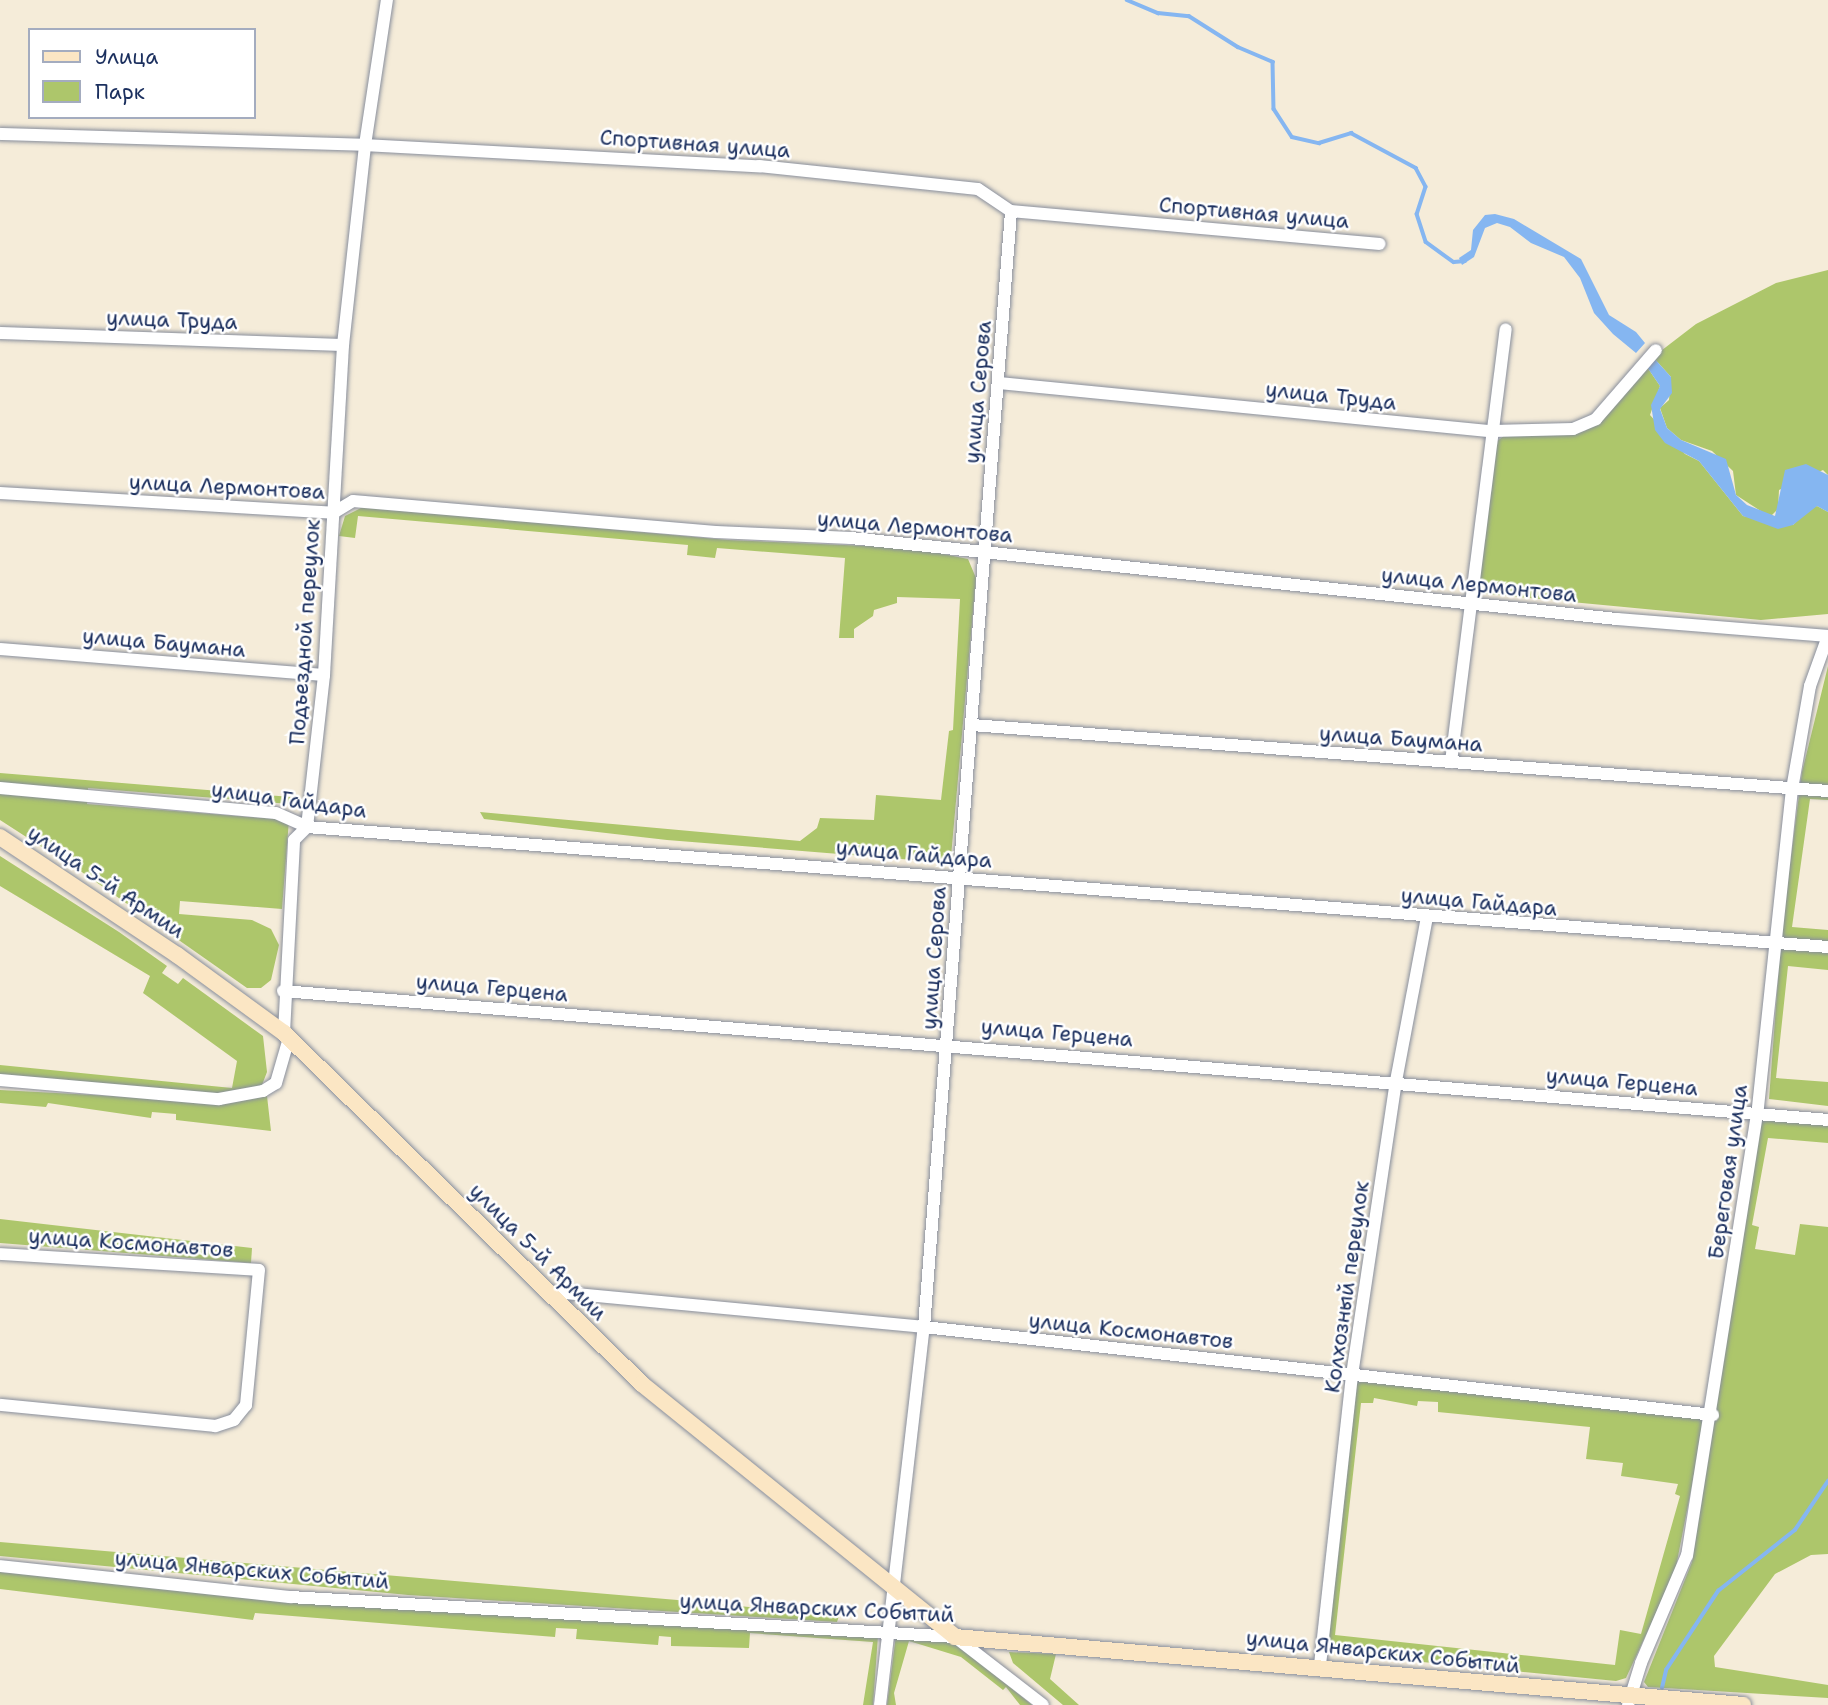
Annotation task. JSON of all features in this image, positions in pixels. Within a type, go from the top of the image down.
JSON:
[{"type":"street","name":"Подъездной переулок","points":[[287,1036],[283,991],[294,840],[307,827],[324,675],[343,345],[365,145],[387,0]]},
{"type":"street","name":"Спортивная улица","points":[[0,134],[365,145],[759,166],[978,189],[1011,211],[1380,244]]},
{"type":"street","name":"улица Серова","points":[[880,1705],[891,1586],[924,1327],[1011,211]]},
{"type":"street","points":[[1451,762],[1506,329]]},
{"type":"street","name":"улица Труда","points":[[0,333],[343,345]]},
{"type":"street","name":"улица Труда","points":[[999,383],[1491,431],[1573,429],[1596,419],[1635,370],[1656,349]]},
{"type":"street","name":"улица Лермонтова","points":[[0,493],[333,513],[353,501],[984,552],[1469,604],[1828,636]]},
{"type":"street","name":"Береговая улица","points":[[1630,1699],[1687,1555],[1713,1415],[1757,1114],[1778,944],[1792,789],[1810,686],[1828,636]]},
{"type":"street","name":"улица Баумана","points":[[0,649],[324,675]]},
{"type":"street","name":"улица Баумана","points":[[972,725],[1828,791]]},
{"type":"street","name":"улица Гайдара","points":[[0,788],[276,813],[307,827],[1828,947]]},
{"type":"street","name":"улица 5-й Армии","points":[[0,837],[177,955],[287,1036],[545,1291],[729,1459],[1043,1705]]},
{"type":"street","name":"Колхозный переулок","points":[[1320,1665],[1352,1375],[1396,1080],[1427,917]]},
{"type":"street","name":"улица Герцена","points":[[283,991],[1396,1080],[1828,1120]]},
{"type":"street","points":[[0,1080],[219,1098],[263,1091],[276,1083],[287,1036]]},
{"type":"street","name":"улица Космонавтов","points":[[0,1254],[259,1270],[246,1405],[234,1420],[215,1426],[0,1405]]},
{"type":"street","name":"улица Космонавтов","points":[[545,1291],[924,1327],[1713,1415]]},
{"type":"street","name":"улица Январских Событий","points":[[0,1566],[290,1597],[888,1631],[1320,1665],[1630,1699],[1743,1705]]},
{"type":"green space","points":[[1828,270],[1828,475],[1823,470],[1779,490],[1778,509],[1770,517],[1736,495],[1733,471],[1712,451],[1681,440],[1667,428],[1660,408],[1669,400],[1671,377],[1653,357],[1696,324],[1776,283]]},
{"type":"green space","points":[[1645,364],[1660,386],[1650,415],[1685,454],[1699,461],[1743,516],[1793,525],[1808,509],[1817,506],[1828,512],[1828,614],[1761,620],[1477,593],[1496,442],[1505,435],[1585,431],[1609,411]]},
{"type":"green space","points":[[363,507],[728,540],[914,548],[968,559],[976,578],[951,857],[938,862],[667,840],[484,819],[480,812],[800,841],[817,828],[820,818],[874,820],[876,795],[941,800],[949,731],[953,730],[960,599],[897,597],[897,603],[874,610],[873,616],[854,629],[854,638],[839,638],[845,558],[717,548],[715,558],[687,555],[688,545],[358,516],[355,538],[339,536],[345,516]]},
{"type":"green space","points":[[1828,666],[1828,800],[1810,799],[1792,927],[1828,930],[1828,970],[1788,966],[1776,1078],[1828,1082],[1828,1106],[1769,1099],[1782,926],[1802,772]]},
{"type":"green space","points":[[0,773],[291,797],[290,804],[88,788],[87,804],[289,820],[282,909],[180,901],[179,914],[252,920],[271,929],[279,945],[271,980],[261,988],[247,988],[69,863],[74,853],[54,841],[48,851],[0,820]]},
{"type":"green space","points":[[0,856],[167,966],[162,973],[178,984],[183,978],[263,1036],[267,1072],[262,1085],[230,1095],[0,1077],[0,1065],[232,1088],[237,1061],[143,993],[150,976],[0,886]]},
{"type":"green space","points":[[0,1090],[225,1102],[267,1096],[271,1131],[176,1120],[176,1114],[152,1112],[151,1118],[48,1103],[46,1107],[0,1103]]},
{"type":"green space","points":[[1758,1118],[1828,1124],[1828,1143],[1768,1138],[1752,1225],[1759,1227],[1755,1249],[1795,1255],[1800,1224],[1828,1227],[1828,1554],[1811,1555],[1775,1574],[1714,1656],[1715,1667],[1828,1685],[1828,1698],[1648,1687],[1644,1682],[1692,1562]]},
{"type":"green space","points":[[0,1219],[252,1248],[251,1263],[0,1243]]},
{"type":"green space","points":[[1354,1380],[1705,1418],[1675,1572],[1626,1678],[1616,1681],[1342,1654],[1327,1647]],"holes":[[[1374,1398],[1417,1406],[1418,1401],[1438,1402],[1438,1412],[1590,1427],[1586,1459],[1623,1463],[1621,1476],[1678,1484],[1675,1494],[1680,1496],[1641,1634],[1620,1630],[1615,1665],[1335,1635],[1361,1403],[1373,1403]]]},
{"type":"green space","points":[[0,1542],[839,1616],[837,1622],[408,1595],[0,1556]]},
{"type":"green space","points":[[0,1572],[878,1636],[873,1705],[863,1705],[873,1642],[750,1633],[749,1648],[671,1646],[671,1637],[659,1636],[658,1645],[576,1639],[577,1629],[556,1628],[555,1637],[255,1613],[253,1620],[0,1589]]},
{"type":"green space","points":[[896,1635],[932,1635],[959,1646],[1032,1705],[1020,1705],[1006,1687],[1003,1690],[961,1657],[909,1641],[894,1693],[896,1705],[887,1705]]},
{"type":"green space","points":[[1009,1652],[1056,1654],[1050,1679],[1079,1705],[1063,1705],[1013,1663]]},
{"type":"water","points":[[1495,214],[1514,219],[1581,259],[1609,315],[1636,332],[1645,343],[1636,353],[1613,334],[1594,313],[1580,278],[1564,257],[1531,243],[1510,227],[1497,223],[1485,228],[1474,257],[1462,265],[1459,258],[1471,250],[1473,230],[1485,215]]},
{"type":"water","points":[[1653,357],[1671,377],[1672,393],[1660,409],[1667,428],[1681,440],[1726,459],[1736,495],[1747,505],[1775,516],[1785,470],[1806,464],[1828,475],[1828,512],[1817,506],[1793,525],[1778,529],[1743,516],[1699,461],[1665,443],[1655,430],[1651,405],[1660,386],[1645,364]]},
{"type":"waterway","points":[[1127,0],[1158,13],[1189,16],[1238,47],[1273,62],[1274,109],[1292,137],[1319,143],[1351,133],[1416,168],[1426,187],[1417,214],[1426,242],[1454,262],[1465,261]]},
{"type":"waterway","points":[[1662,1688],[1666,1670],[1718,1591],[1795,1530],[1828,1481]]}]
